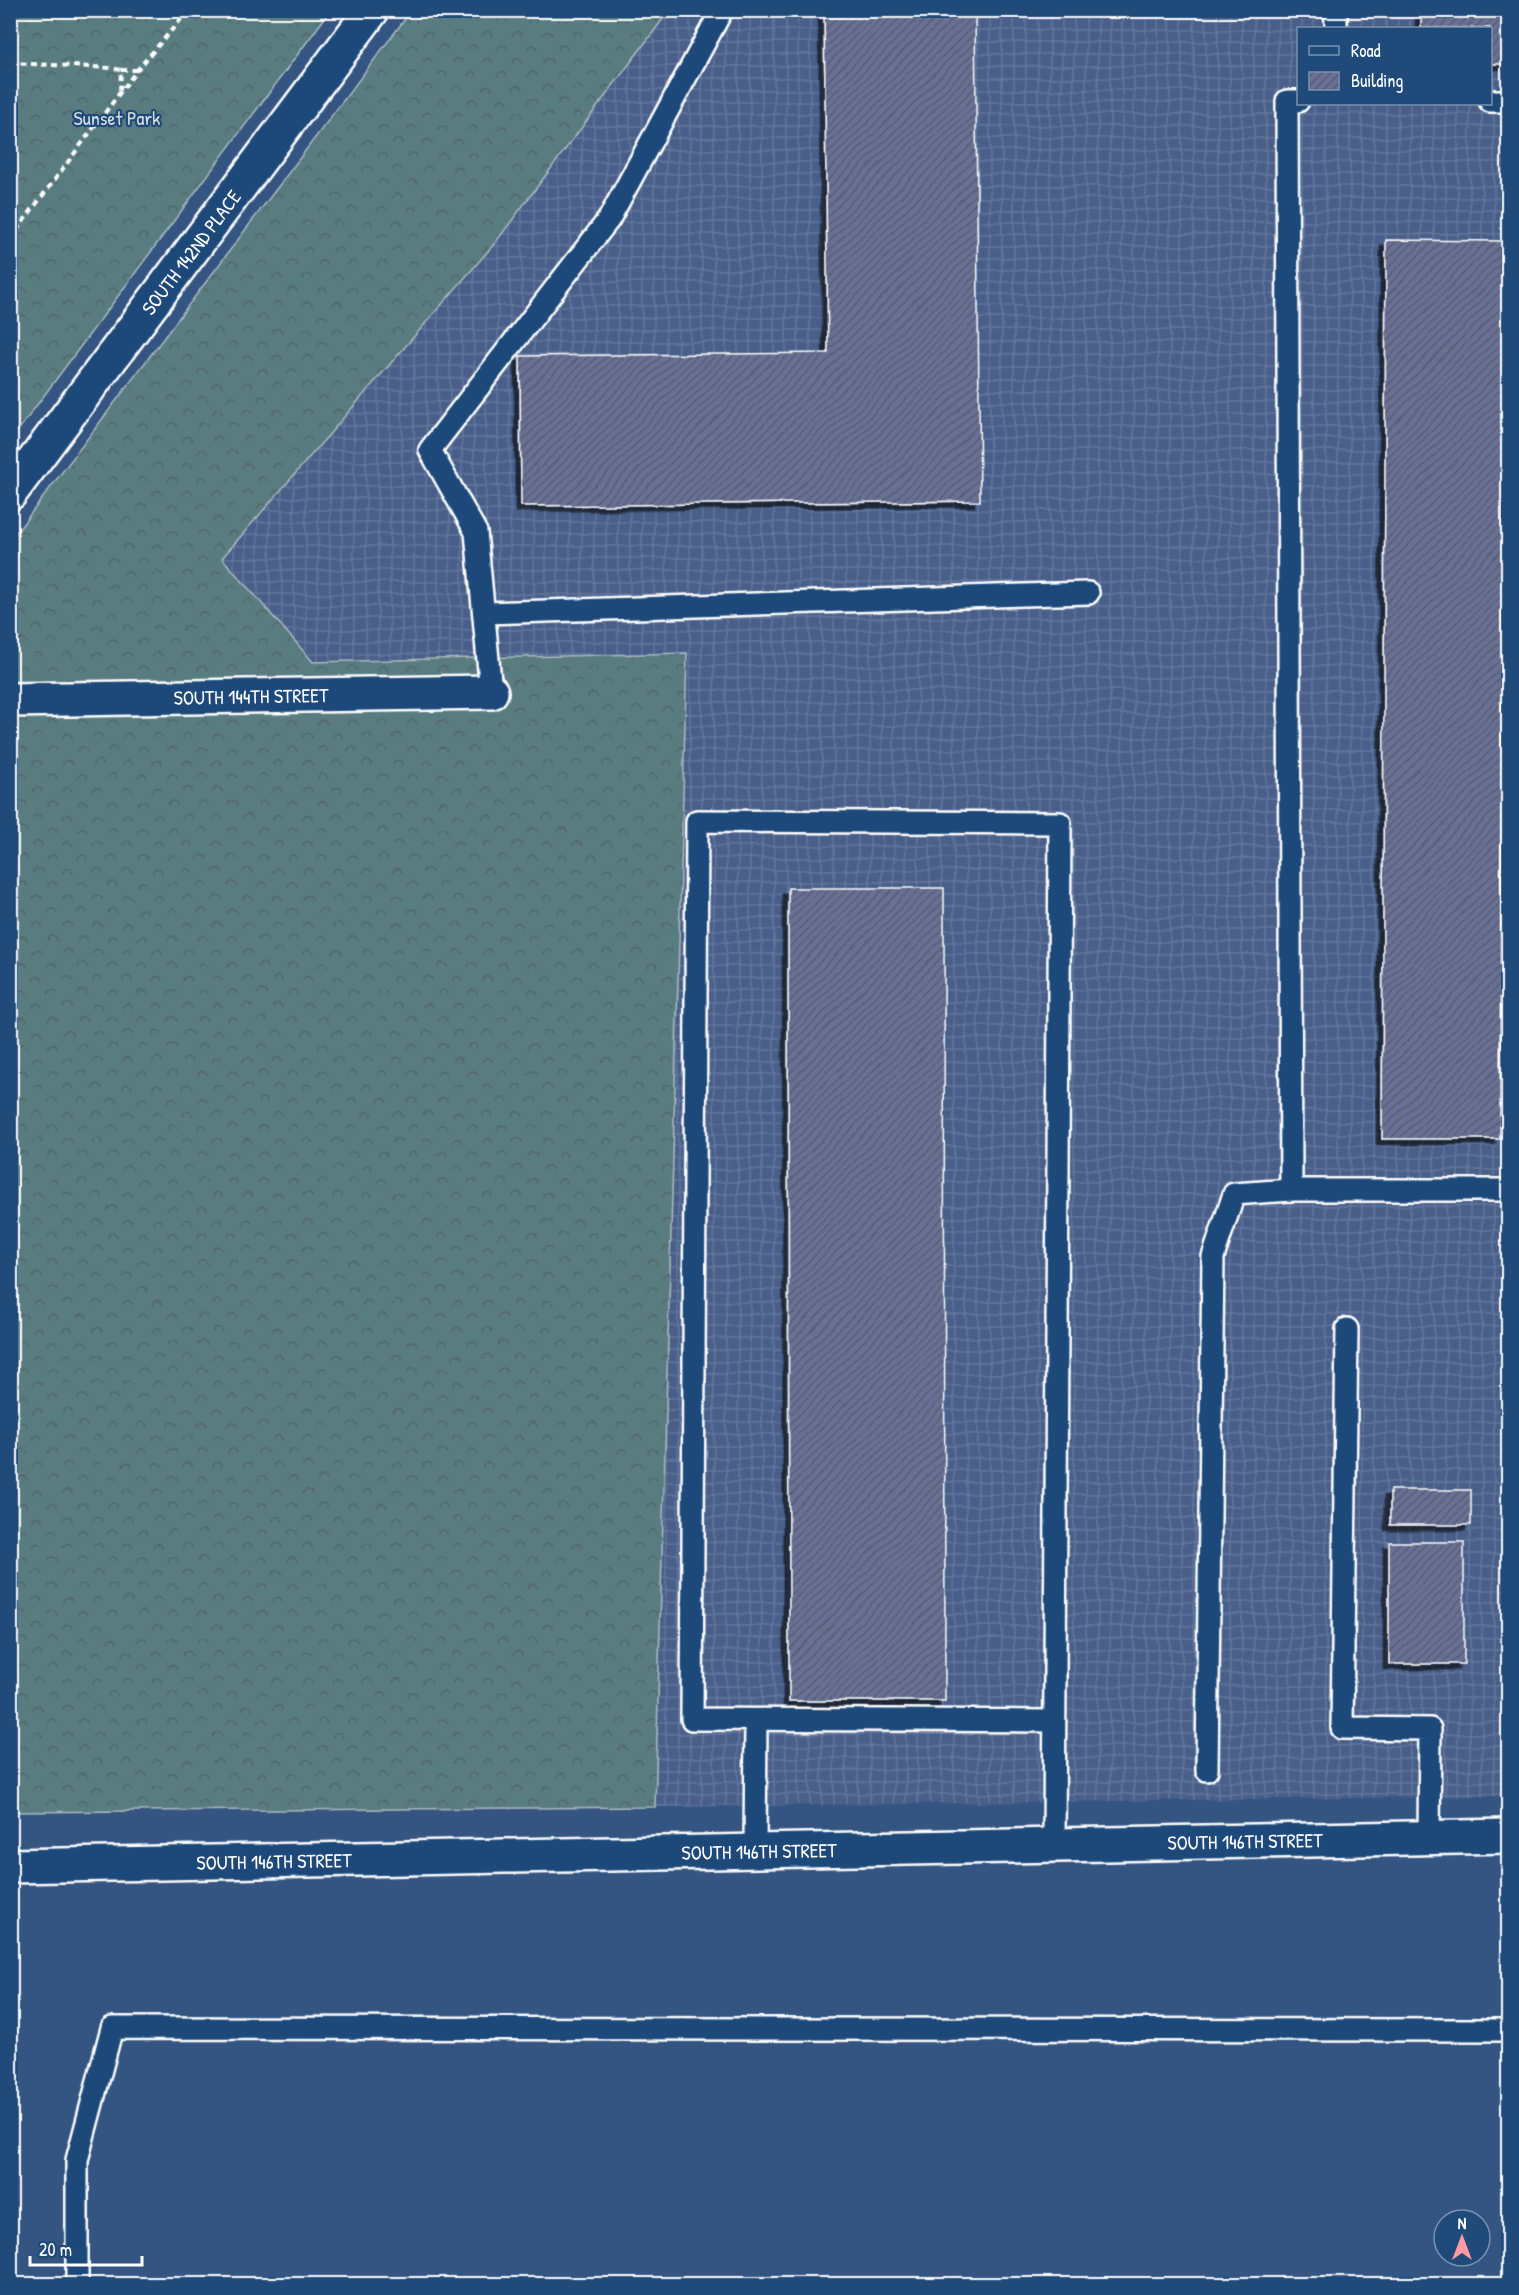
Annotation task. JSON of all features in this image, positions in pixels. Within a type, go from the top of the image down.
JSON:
[{"type":"street","name":"SOUTH 142ND PLACE","points":[[10,493],[372,10]]},
{"type":"street","name":"SOUTH 144TH STREET","points":[[10,700],[491,692]]},
{"type":"street","name":"SOUTH 146TH STREET","points":[[10,1866],[1509,1836]]},
{"type":"lane","points":[[491,692],[476,532],[430,450],[609,219],[722,10]]},
{"type":"lane","points":[[1336,10],[1336,27]]},
{"type":"lane","points":[[1291,1191],[1287,101],[1297,101]]},
{"type":"lane","points":[[1492,101],[1509,101]]},
{"type":"lane","points":[[484,613],[1088,594]]},
{"type":"lane","points":[[1054,1721],[692,1719],[697,821],[1060,823],[1054,1845]]},
{"type":"lane","points":[[1207,1770],[1213,1257],[1234,1194],[1291,1191],[1509,1190]]},
{"type":"lane","points":[[1347,1329],[1341,1728],[1430,1729],[1429,1837]]},
{"type":"lane","points":[[755,1851],[756,1720]]},
{"type":"lane","points":[[77,2284],[77,2160],[112,2028],[1509,2030]]},
{"type":"path","points":[[10,239],[136,70],[189,10]]},
{"type":"path","points":[[10,63],[102,65],[121,70],[136,70]]},
{"type":"path","points":[[120,93],[121,70]]},
{"type":"shaded area","points":[[669,11],[1508,11],[1508,1796],[655,1807],[686,653],[313,662],[222,558],[495,243]]},
{"type":"green space","name":"Sunset Park","points":[[10,11],[330,11],[11,440]]},
{"type":"green space","points":[[411,11],[669,11],[495,243],[222,558],[313,662],[687,653],[655,1807],[11,1812],[10,541]]},
{"type":"building","points":[[824,10],[975,10],[980,501],[521,506],[520,356],[828,353]]},
{"type":"building","points":[[1421,10],[1508,10],[1508,64],[1492,64],[1492,27],[1421,27]]},
{"type":"building","points":[[1386,240],[1504,241],[1500,1139],[1382,1139]]},
{"type":"building","points":[[788,888],[944,888],[945,1701],[789,1701]]},
{"type":"building","points":[[1390,1490],[1471,1490],[1471,1525],[1390,1525]]},
{"type":"building","points":[[1389,1542],[1464,1542],[1464,1664],[1389,1664]]}]
